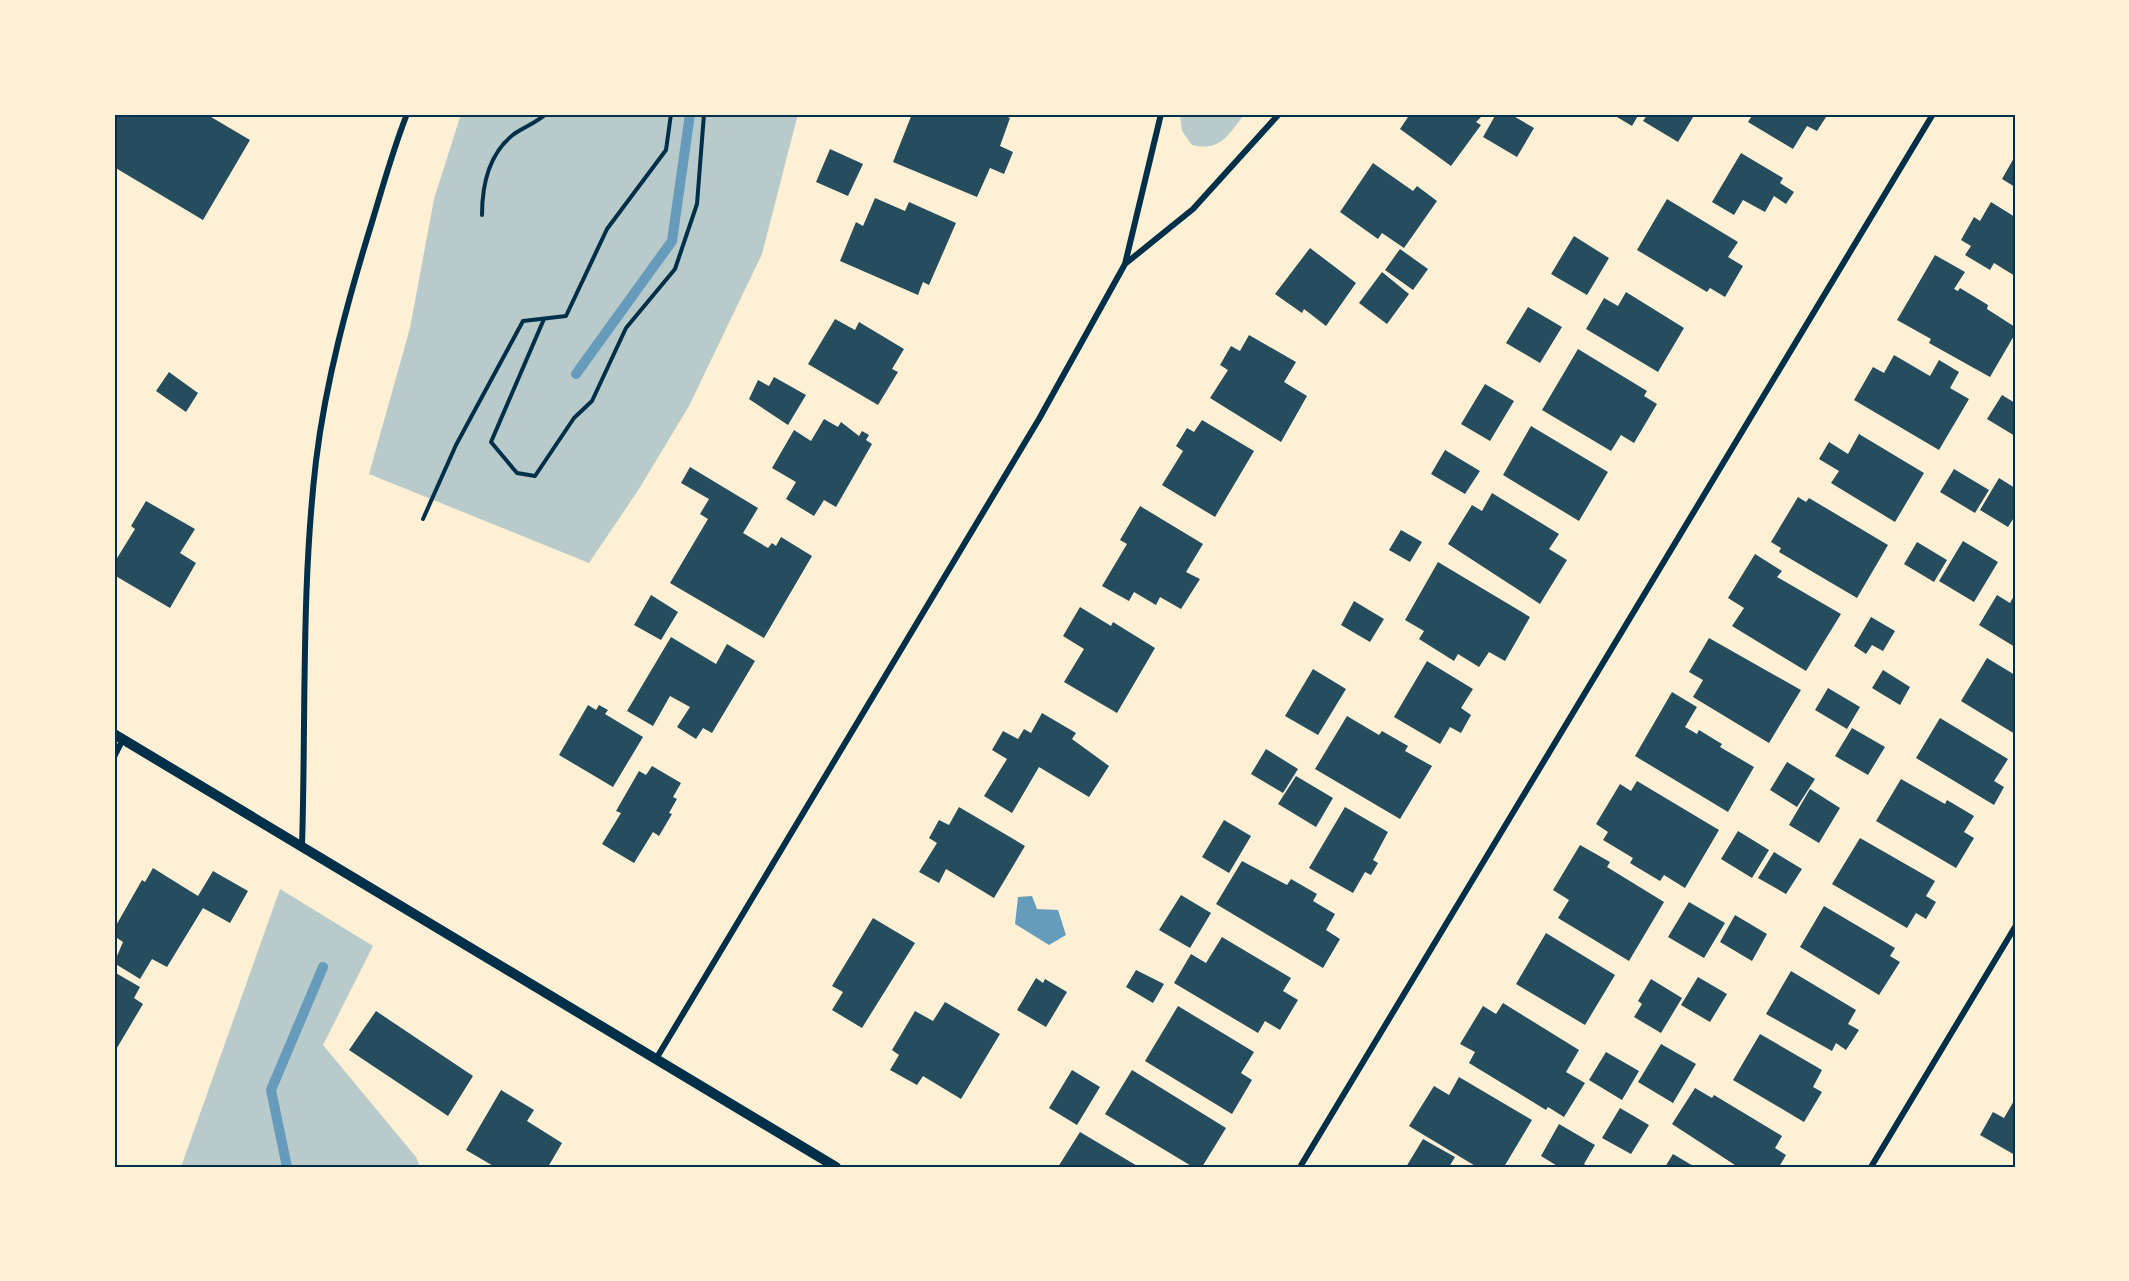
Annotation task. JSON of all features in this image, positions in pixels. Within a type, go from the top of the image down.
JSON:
[{"type":"street","points":[[302,846],[304,713],[312,502],[316,458],[326,394],[346,311],[407,114]]},
{"type":"street","points":[[656,1059],[1039,419],[1125,264],[1161,114]]},
{"type":"street","points":[[1125,264],[1193,209],[1279,114]]},
{"type":"street","points":[[1300,1167],[1933,114]]},
{"type":"street","points":[[114,757],[119,736],[836,1167]]},
{"type":"street","points":[[1871,1167],[2015,927]]},
{"type":"path","points":[[482,215],[482,190],[495,154],[514,134],[536,123],[546,114]]},
{"type":"path","points":[[423,519],[456,445],[523,321],[566,316],[607,229],[666,150],[671,114]]},
{"type":"path","points":[[544,320],[490,442],[517,473],[535,476],[574,418],[592,402],[626,328],[675,269],[697,204],[704,114]]},
{"type":"shaded area","points":[[461,114],[798,114],[762,254],[689,406],[639,489],[589,563],[369,474],[410,328],[434,199]]},
{"type":"shaded area","points":[[1180,114],[1245,114],[1223,140],[1211,146],[1202,146],[1192,145],[1182,131]]},
{"type":"shaded area","points":[[280,889],[373,946],[323,1045],[416,1157],[420,1167],[181,1167]]},
{"type":"water","points":[[1032,896],[1037,909],[1058,910],[1066,935],[1049,945],[1015,924],[1018,897]]},
{"type":"building","points":[[114,114],[206,114],[250,140],[203,220],[114,167]]},
{"type":"building","points":[[912,114],[1000,114],[1010,118],[1000,146],[1013,152],[1004,174],[990,168],[977,197],[893,162]]},
{"type":"building","points":[[1410,114],[1477,114],[1481,117],[1476,122],[1481,125],[1451,166],[1400,129]]},
{"type":"building","points":[[1496,114],[1510,114],[1534,128],[1517,157],[1483,137]]},
{"type":"building","points":[[1612,114],[1639,114],[1632,126]]},
{"type":"building","points":[[1648,114],[1695,114],[1678,142],[1643,121]]},
{"type":"building","points":[[1753,114],[1828,114],[1817,131],[1807,126],[1793,149],[1748,122]]},
{"type":"building","points":[[830,149],[863,164],[848,196],[816,182]]},
{"type":"building","points":[[1741,153],[1783,178],[1780,183],[1794,192],[1786,204],[1774,196],[1765,212],[1743,200],[1734,215],[1712,202]]},
{"type":"building","points":[[2015,156],[2015,187],[2002,179]]},
{"type":"building","points":[[1373,163],[1413,191],[1417,186],[1437,201],[1404,248],[1382,233],[1378,239],[1340,212]]},
{"type":"building","points":[[875,198],[905,211],[909,202],[956,223],[929,285],[923,282],[918,295],[840,261],[856,222],[863,226]]},
{"type":"building","points":[[1667,199],[1738,242],[1728,257],[1743,266],[1725,297],[1710,288],[1707,292],[1637,250]]},
{"type":"building","points":[[1991,202],[2015,217],[2015,276],[1994,263],[1990,270],[1965,255],[1971,246],[1961,240],[1974,217],[1980,221]]},
{"type":"building","points":[[1574,236],[1609,258],[1587,295],[1551,274]]},
{"type":"building","points":[[1310,248],[1356,283],[1326,326],[1304,309],[1302,313],[1275,294]]},
{"type":"building","points":[[1400,249],[1428,269],[1413,290],[1385,270]]},
{"type":"building","points":[[1935,255],[1965,272],[1954,289],[1958,291],[1960,288],[1988,305],[1987,309],[2015,327],[2015,334],[1990,377],[1929,343],[1931,339],[1897,320]]},
{"type":"building","points":[[1382,272],[1409,294],[1387,324],[1359,303]]},
{"type":"building","points":[[1626,292],[1684,328],[1658,372],[1586,329],[1604,298],[1618,306]]},
{"type":"building","points":[[1528,307],[1562,327],[1540,363],[1506,343]]},
{"type":"building","points":[[835,319],[855,330],[859,322],[904,349],[892,369],[898,372],[878,405],[808,364]]},
{"type":"building","points":[[1249,335],[1296,362],[1284,382],[1307,396],[1281,442],[1210,398],[1228,370],[1220,365],[1231,346],[1240,351]]},
{"type":"building","points":[[1578,349],[1647,391],[1644,396],[1657,404],[1634,443],[1621,435],[1611,451],[1542,410]]},
{"type":"building","points":[[1894,355],[1930,376],[1939,360],[1959,372],[1950,388],[1969,399],[1939,450],[1854,400],[1873,367],[1884,373]]},
{"type":"building","points":[[169,372],[198,393],[186,412],[156,391]]},
{"type":"building","points":[[774,377],[806,395],[788,425],[749,399],[758,380],[769,386]]},
{"type":"building","points":[[1485,384],[1514,401],[1490,441],[1461,424]]},
{"type":"building","points":[[2002,395],[2015,403],[2015,436],[1987,419]]},
{"type":"building","points":[[824,419],[838,427],[841,422],[859,436],[862,431],[869,435],[866,440],[872,444],[836,507],[824,500],[814,516],[786,499],[796,482],[772,468],[794,430],[811,441]]},
{"type":"building","points":[[1202,420],[1254,451],[1215,517],[1162,485],[1183,451],[1176,446],[1187,428],[1194,432]]},
{"type":"building","points":[[1531,426],[1608,472],[1579,521],[1503,475]]},
{"type":"building","points":[[1859,434],[1924,473],[1895,522],[1831,483],[1839,471],[1819,459],[1829,442],[1848,454]]},
{"type":"building","points":[[1445,450],[1480,471],[1465,494],[1431,474]]},
{"type":"building","points":[[690,467],[758,508],[743,533],[768,548],[772,543],[776,546],[781,537],[812,556],[764,638],[670,583],[708,519],[700,514],[709,499],[681,483]]},
{"type":"building","points":[[1954,469],[1989,490],[1975,513],[1940,492]]},
{"type":"building","points":[[1999,478],[2015,488],[2015,516],[2008,527],[1980,510]]},
{"type":"building","points":[[1492,493],[1559,534],[1549,549],[1567,560],[1540,604],[1448,544],[1472,505],[1482,511]]},
{"type":"building","points":[[1798,497],[1806,502],[1809,498],[1888,545],[1857,598],[1779,552],[1781,548],[1771,542]]},
{"type":"building","points":[[146,501],[195,529],[180,553],[196,563],[170,608],[114,575],[114,563],[135,529],[131,526]]},
{"type":"building","points":[[1140,506],[1203,544],[1186,572],[1200,579],[1181,609],[1160,597],[1156,605],[1134,592],[1129,601],[1102,586],[1127,544],[1120,540]]},
{"type":"building","points":[[1401,530],[1422,542],[1410,562],[1389,550]]},
{"type":"building","points":[[1963,541],[1998,562],[1974,602],[1939,581]]},
{"type":"building","points":[[1917,542],[1947,560],[1934,582],[1904,564]]},
{"type":"building","points":[[1755,554],[1782,571],[1777,577],[1841,614],[1806,671],[1732,626],[1744,608],[1728,598]]},
{"type":"building","points":[[1438,562],[1530,617],[1505,661],[1489,652],[1479,667],[1458,654],[1454,661],[1419,639],[1424,631],[1405,620]]},
{"type":"building","points":[[2015,594],[2015,647],[1979,625],[1997,595],[2010,603]]},
{"type":"building","points":[[651,595],[678,612],[661,640],[634,625]]},
{"type":"building","points":[[1354,601],[1384,619],[1370,642],[1341,625]]},
{"type":"building","points":[[1080,607],[1111,626],[1113,622],[1155,648],[1117,713],[1064,682],[1084,649],[1063,636]]},
{"type":"building","points":[[1871,617],[1895,631],[1883,651],[1872,645],[1866,654],[1854,646]]},
{"type":"building","points":[[671,637],[716,664],[727,644],[755,661],[712,733],[703,728],[696,739],[677,727],[690,707],[670,696],[653,726],[627,711]]},
{"type":"building","points":[[1709,638],[1801,690],[1769,743],[1693,697],[1703,680],[1689,672]]},
{"type":"building","points":[[1987,658],[2015,675],[2015,734],[1961,701]]},
{"type":"building","points":[[1427,661],[1473,689],[1461,708],[1471,715],[1461,733],[1450,727],[1440,744],[1394,717]]},
{"type":"building","points":[[1313,669],[1346,689],[1318,735],[1285,716]]},
{"type":"building","points":[[1883,670],[1910,687],[1900,705],[1872,688]]},
{"type":"building","points":[[1828,688],[1860,707],[1847,729],[1815,710]]},
{"type":"building","points":[[1672,692],[1697,707],[1685,727],[1697,734],[1699,730],[1722,744],[1720,747],[1754,767],[1728,812],[1635,756]]},
{"type":"building","points":[[588,705],[596,710],[599,705],[608,710],[605,714],[643,737],[613,787],[559,755]]},
{"type":"building","points":[[1042,713],[1076,733],[1072,739],[1109,766],[1089,797],[1039,767],[1012,813],[984,796],[1007,759],[992,750],[1003,731],[1018,739],[1024,729],[1031,733]]},
{"type":"building","points":[[1347,716],[1379,735],[1382,731],[1408,746],[1405,751],[1432,766],[1400,819],[1315,769]]},
{"type":"building","points":[[1940,718],[2008,759],[1994,781],[2004,787],[1994,805],[1916,758]]},
{"type":"building","points":[[1852,728],[1885,747],[1868,775],[1835,756]]},
{"type":"building","points":[[1266,749],[1298,769],[1283,793],[1251,774]]},
{"type":"building","points":[[1787,762],[1815,779],[1797,807],[1770,790]]},
{"type":"building","points":[[652,766],[681,783],[673,797],[677,799],[669,813],[672,814],[659,836],[653,832],[634,863],[602,844],[621,813],[616,811],[639,771],[646,775]]},
{"type":"building","points":[[1296,776],[1333,798],[1316,827],[1278,804]]},
{"type":"building","points":[[1901,779],[1945,804],[1947,800],[1974,816],[1964,832],[1974,838],[1956,868],[1876,821]]},
{"type":"building","points":[[1637,781],[1719,830],[1685,888],[1664,875],[1660,881],[1630,863],[1633,858],[1603,840],[1608,832],[1596,824],[1620,784],[1631,791]]},
{"type":"building","points":[[1810,789],[1840,808],[1819,843],[1789,825]]},
{"type":"building","points":[[959,807],[1025,846],[994,898],[946,869],[939,883],[919,872],[937,843],[929,838],[939,820],[949,825]]},
{"type":"building","points":[[1345,807],[1388,832],[1373,860],[1378,863],[1371,875],[1365,872],[1353,893],[1309,868]]},
{"type":"building","points":[[1224,820],[1251,836],[1229,873],[1202,857]]},
{"type":"building","points":[[1738,831],[1769,850],[1752,878],[1721,859]]},
{"type":"building","points":[[1860,838],[1935,881],[1926,896],[1936,902],[1926,919],[1916,913],[1907,928],[1832,884]]},
{"type":"building","points":[[1580,845],[1610,862],[1607,867],[1664,902],[1629,961],[1558,918],[1569,900],[1553,890]]},
{"type":"building","points":[[1774,852],[1802,869],[1786,894],[1758,878]]},
{"type":"building","points":[[1242,861],[1287,885],[1291,879],[1317,894],[1313,901],[1335,914],[1326,930],[1340,939],[1323,968],[1216,904]]},
{"type":"building","points":[[153,868],[198,896],[213,871],[248,891],[230,923],[203,908],[167,967],[152,959],[140,979],[114,963],[123,942],[114,936],[114,929],[142,880],[145,882]]},
{"type":"building","points":[[1181,895],[1211,913],[1190,948],[1159,930]]},
{"type":"building","points":[[1689,902],[1725,923],[1704,958],[1668,937]]},
{"type":"building","points":[[1824,906],[1895,948],[1890,956],[1900,962],[1879,995],[1800,947]]},
{"type":"building","points":[[1735,915],[1767,934],[1752,961],[1720,942]]},
{"type":"building","points":[[873,918],[915,943],[862,1028],[832,1010],[843,992],[832,986]]},
{"type":"building","points":[[1546,933],[1615,975],[1585,1025],[1516,984]]},
{"type":"building","points":[[1222,937],[1291,978],[1283,991],[1298,1000],[1280,1030],[1265,1021],[1258,1033],[1174,983],[1191,954],[1206,963]]},
{"type":"building","points":[[1136,970],[1164,984],[1153,1003],[1126,987]]},
{"type":"building","points":[[1791,971],[1856,1010],[1848,1024],[1859,1030],[1846,1050],[1836,1043],[1832,1051],[1766,1014]]},
{"type":"building","points":[[114,972],[140,987],[134,998],[143,1004],[114,1053]]},
{"type":"building","points":[[1698,977],[1727,994],[1710,1022],[1681,1005]]},
{"type":"building","points":[[1036,978],[1043,983],[1045,979],[1067,992],[1046,1027],[1017,1010]]},
{"type":"building","points":[[1651,979],[1682,998],[1661,1033],[1634,1017],[1642,1004],[1638,1001]]},
{"type":"building","points":[[945,1002],[1000,1034],[961,1099],[923,1076],[917,1085],[890,1070],[899,1055],[892,1050],[915,1011],[933,1021]]},
{"type":"building","points":[[1503,1003],[1579,1050],[1566,1072],[1585,1083],[1564,1117],[1548,1107],[1546,1110],[1469,1063],[1475,1052],[1460,1044],[1483,1006],[1496,1014]]},
{"type":"building","points":[[1178,1006],[1254,1052],[1241,1073],[1252,1080],[1232,1114],[1145,1061]]},
{"type":"building","points":[[376,1011],[473,1076],[448,1116],[349,1050]]},
{"type":"building","points":[[1760,1034],[1822,1070],[1813,1087],[1822,1092],[1804,1122],[1733,1080]]},
{"type":"building","points":[[1661,1044],[1696,1064],[1673,1103],[1638,1082]]},
{"type":"building","points":[[1606,1052],[1639,1071],[1622,1100],[1589,1080]]},
{"type":"building","points":[[1072,1070],[1100,1087],[1077,1125],[1049,1108]]},
{"type":"building","points":[[1132,1070],[1226,1128],[1202,1167],[1193,1167],[1105,1114]]},
{"type":"building","points":[[1459,1077],[1532,1120],[1504,1167],[1477,1167],[1409,1126],[1434,1086],[1449,1095]]},
{"type":"building","points":[[1695,1088],[1712,1098],[1714,1095],[1782,1136],[1775,1148],[1786,1155],[1779,1167],[1738,1167],[1672,1124]]},
{"type":"building","points":[[501,1090],[534,1110],[527,1121],[562,1143],[548,1167],[495,1167],[466,1150]]},
{"type":"building","points":[[2015,1099],[2015,1155],[1980,1135],[1993,1112],[2004,1118]]},
{"type":"building","points":[[1620,1108],[1649,1125],[1631,1154],[1602,1138]]},
{"type":"building","points":[[1559,1124],[1595,1145],[1584,1164],[1589,1167],[1559,1167],[1541,1156]]},
{"type":"building","points":[[1080,1132],[1139,1167],[1058,1167]]},
{"type":"building","points":[[1423,1139],[1455,1157],[1449,1167],[1406,1167]]},
{"type":"building","points":[[1673,1154],[1695,1167],[1665,1167]]},
{"type":"waterway","points":[[576,374],[672,241],[690,114]]},
{"type":"waterway","points":[[287,1167],[271,1090],[323,967]]}]
